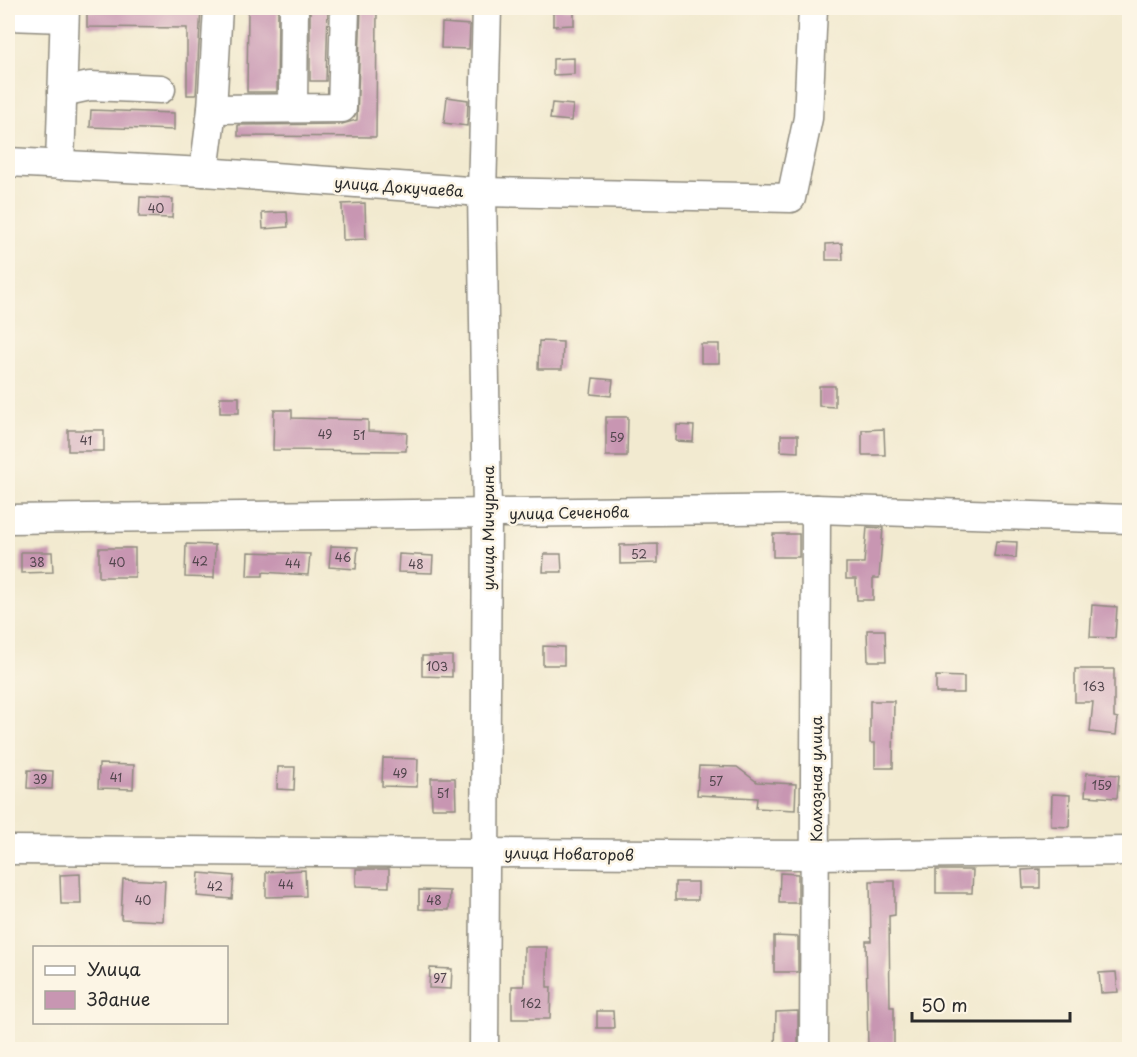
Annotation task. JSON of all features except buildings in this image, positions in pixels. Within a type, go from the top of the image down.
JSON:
[{"type":"street","points":[[204,172],[212,109],[218,8]]},
{"type":"street","points":[[293,107],[294,8]]},
{"type":"street","points":[[212,109],[342,108],[345,8]]},
{"type":"street","name":"улица Мичурина","points":[[484,1050],[488,512],[482,192],[487,8]]},
{"type":"street","name":"улица Докучаева","points":[[8,162],[204,172],[482,192],[790,198],[808,118],[813,8]]},
{"type":"street","points":[[8,16],[64,13],[60,165]]},
{"type":"street","points":[[62,92],[90,86],[161,89]]},
{"type":"street","name":"улица Сеченова","points":[[8,519],[816,509],[1130,519]]},
{"type":"street","name":"Колхозная улица","points":[[814,1050],[816,509]]},
{"type":"street","name":"улица Новаторов","points":[[8,850],[815,855],[1130,851]]}]
